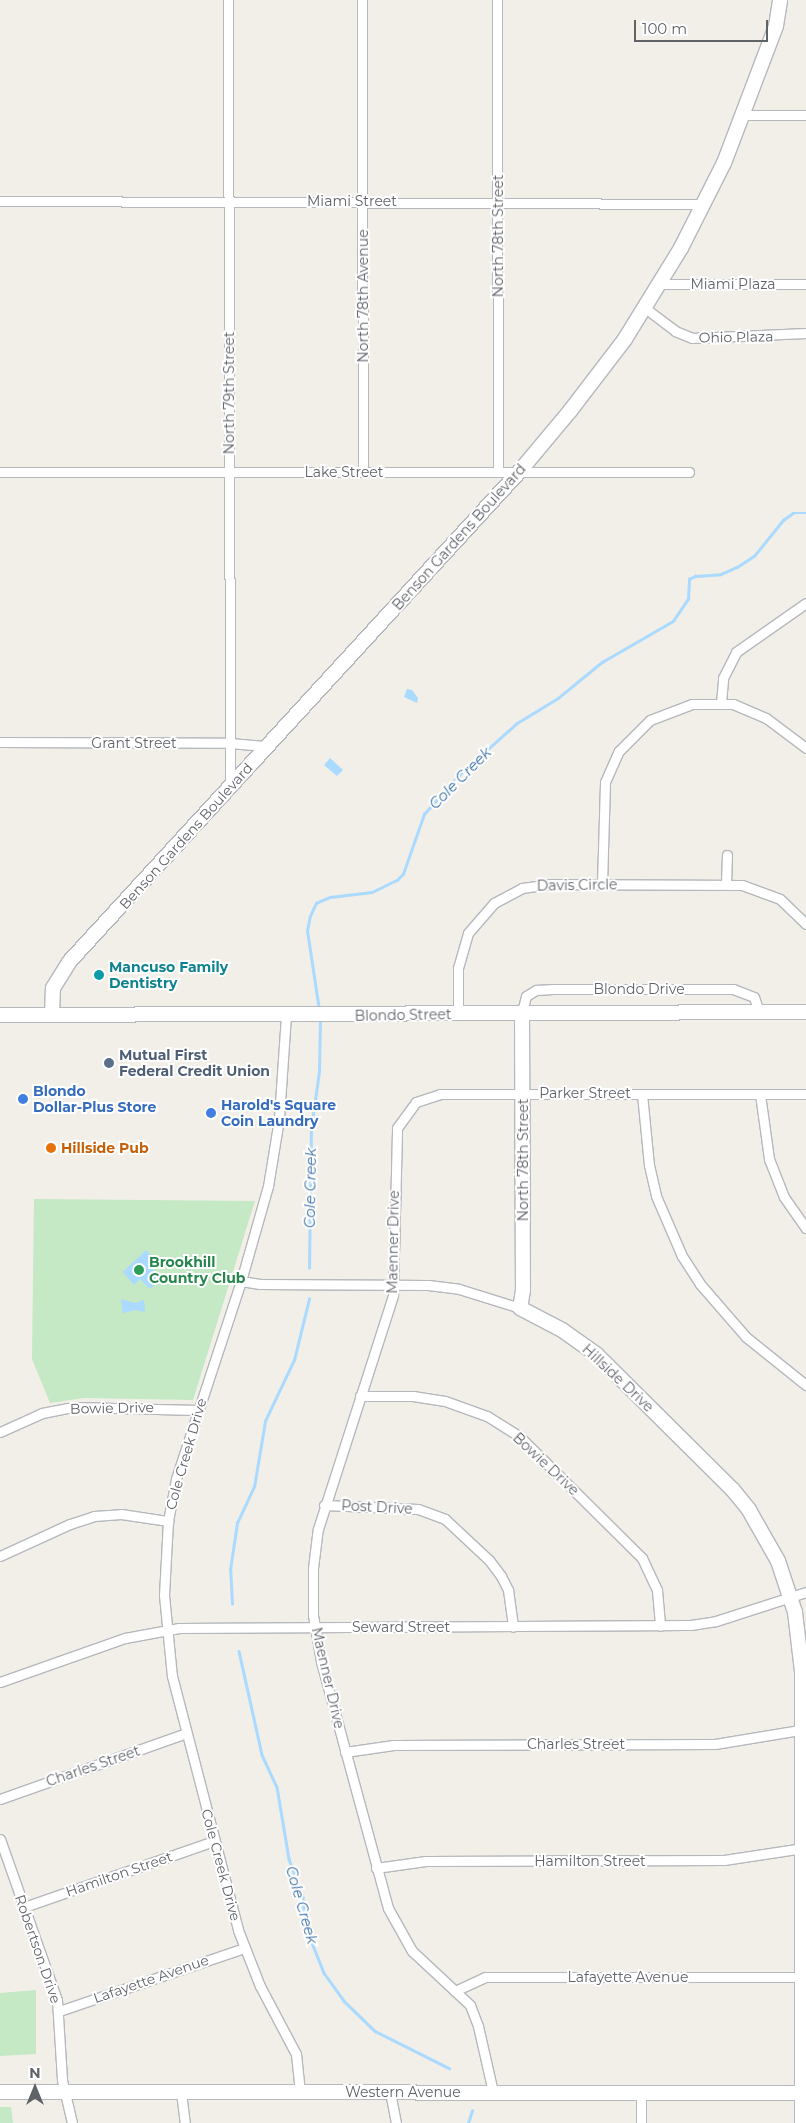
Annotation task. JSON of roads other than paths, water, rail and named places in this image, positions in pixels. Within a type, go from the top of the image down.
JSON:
[{"type":"street","name":"North 79th Street","points":[[228,0],[230,786]]},
{"type":"street","name":"North 78th Avenue","points":[[362,0],[363,472]]},
{"type":"street","name":"North 78th Street","points":[[497,0],[498,472]]},
{"type":"street","name":"Benson Gardens Boulevard","points":[[52,1015],[53,988],[61,971],[519,472],[600,374],[660,284],[704,204],[744,115],[776,26],[780,0]]},
{"type":"street","points":[[744,115],[806,115]]},
{"type":"street","name":"Miami Street","points":[[0,201],[498,201],[704,204]]},
{"type":"street","name":"Miami Plaza","points":[[660,284],[806,284]]},
{"type":"street","name":"Ohio Plaza","points":[[645,308],[674,331],[692,338],[806,333]]},
{"type":"street","name":"Lake Street","points":[[0,472],[689,472]]},
{"type":"street","points":[[721,703],[723,678],[736,652],[806,603]]},
{"type":"street","points":[[602,884],[603,794],[609,770],[619,751],[638,729],[663,713],[692,704],[721,703],[757,713],[805,747]]},
{"type":"street","name":"Grant Street","points":[[0,742],[230,743],[267,746]]},
{"type":"street","points":[[726,855],[726,883]]},
{"type":"street","name":"Davis Circle","points":[[458,1014],[462,949],[474,924],[494,903],[512,892],[532,886],[726,883],[770,893],[789,905],[806,924]]},
{"type":"street","name":"Blondo Drive","points":[[522,1012],[526,996],[536,990],[733,989],[754,998],[758,1012]]},
{"type":"street","name":"North 78th Street","points":[[520,1308],[522,1290],[522,1012]]},
{"type":"street","name":"Blondo Street","points":[[0,1015],[336,1016],[522,1012],[806,1012]]},
{"type":"street","name":"Cole Creek Drive","points":[[286,1015],[282,1089],[275,1147],[264,1202],[241,1281],[198,1410],[168,1521],[164,1575],[166,1629],[172,1676],[186,1734],[244,1948],[260,1986],[296,2054],[300,2092]]},
{"type":"street","name":"Parker Street","points":[[394,1145],[403,1115],[424,1097],[440,1094],[806,1094]]},
{"type":"street","points":[[642,1094],[650,1173],[668,1228],[682,1256],[700,1284],[746,1337],[806,1385]]},
{"type":"street","points":[[760,1094],[769,1159],[784,1197],[806,1228]]},
{"type":"street","name":"Maenner Drive","points":[[394,1145],[394,1283],[392,1299],[324,1505],[313,1568],[315,1627],[345,1752],[388,1908],[404,1939],[423,1963],[456,1991],[475,2016],[493,2092]]},
{"type":"street","name":"Hillside Drive","points":[[241,1281],[260,1284],[394,1283],[459,1289],[520,1308],[562,1330],[596,1354],[733,1490],[764,1534],[791,1597],[801,1654],[804,1729],[804,2093],[802,2123]]},
{"type":"street","name":"Bowie Drive","points":[[360,1396],[413,1396],[445,1401],[487,1416],[518,1435],[642,1558],[658,1590],[660,1626]]},
{"type":"street","name":"Bowie Drive","points":[[0,1432],[42,1413],[73,1407],[198,1410]]},
{"type":"street","name":"Post Drive","points":[[324,1505],[418,1509],[445,1519],[501,1576],[508,1590],[513,1627]]},
{"type":"street","points":[[0,1556],[70,1524],[94,1516],[121,1514],[168,1521]]},
{"type":"street","name":"Seward Street","points":[[0,1682],[125,1638],[166,1629],[660,1626],[716,1621],[806,1592]]},
{"type":"street","name":"Charles Street","points":[[345,1752],[393,1745],[715,1744],[804,1729]]},
{"type":"street","name":"Charles Street","points":[[0,1799],[186,1734]]},
{"type":"street","name":"Robertson Drive","points":[[0,1838],[58,2011],[62,2080],[65,2092]]},
{"type":"street","name":"Hamilton Street","points":[[24,1907],[214,1840]]},
{"type":"street","name":"Hamilton Street","points":[[376,1868],[426,1861],[724,1860],[803,1848]]},
{"type":"street","name":"Lafayette Avenue","points":[[58,2011],[244,1948]]},
{"type":"street","name":"Lafayette Avenue","points":[[456,1991],[485,1977],[804,1977]]},
{"type":"street","name":"Western Avenue","points":[[0,2092],[804,2093]]},
{"type":"street","points":[[65,2092],[72,2123]]},
{"type":"street","points":[[181,2092],[185,2123]]},
{"type":"street","points":[[390,2092],[396,2123]]},
{"type":"street","points":[[641,2092],[641,2123]]},
{"type":"water","points":[[407,689],[412,690],[418,698],[417,703],[404,697]]},
{"type":"water","points":[[330,758],[343,770],[337,776],[324,765]]},
{"type":"water","name":"Brookhill Country Club","points":[[146,1250],[158,1262],[152,1268],[161,1279],[150,1289],[140,1279],[134,1285],[123,1272]]},
{"type":"water","name":"Brookhill Country Club","points":[[121,1299],[135,1303],[144,1300],[145,1312],[135,1310],[123,1313]]},
{"type":"waterway","name":"Cole Creek","points":[[319,1010],[307,931],[310,916],[316,903],[330,897],[372,892],[397,880],[403,874],[424,814],[460,774],[517,723],[558,698],[602,662],[673,621],[688,599],[689,579],[695,576],[721,574],[737,567],[754,556],[783,520],[793,513],[806,513]]},
{"type":"waterway","name":"Cole Creek","points":[[309,1268],[311,1129],[319,1071],[320,1018]]},
{"type":"waterway","name":"Cole Creek","points":[[232,1604],[230,1570],[237,1523],[254,1487],[265,1421],[294,1360],[309,1299]]},
{"type":"waterway","name":"Cole Creek","points":[[239,1651],[262,1755],[277,1787],[289,1859],[303,1897],[305,1925],[324,1973],[344,2001],[375,2031],[449,2068]]},
{"type":"waterway","name":"Cole Creek","points":[[468,2123],[472,2111]]},
{"type":"place","name":"Mancuso Family Dentistry","points":[[99,975]]},
{"type":"place","name":"Mutual First Federal Credit Union","points":[[109,1063]]},
{"type":"place","name":"Blondo Dollar-Plus Store","points":[[23,1099]]},
{"type":"place","name":"Harold's Square Coin Laundry","points":[[211,1113]]},
{"type":"place","name":"Hillside Pub","points":[[51,1148]]},
{"type":"place","name":"Brookhill Country Club","points":[[139,1270]]}]
